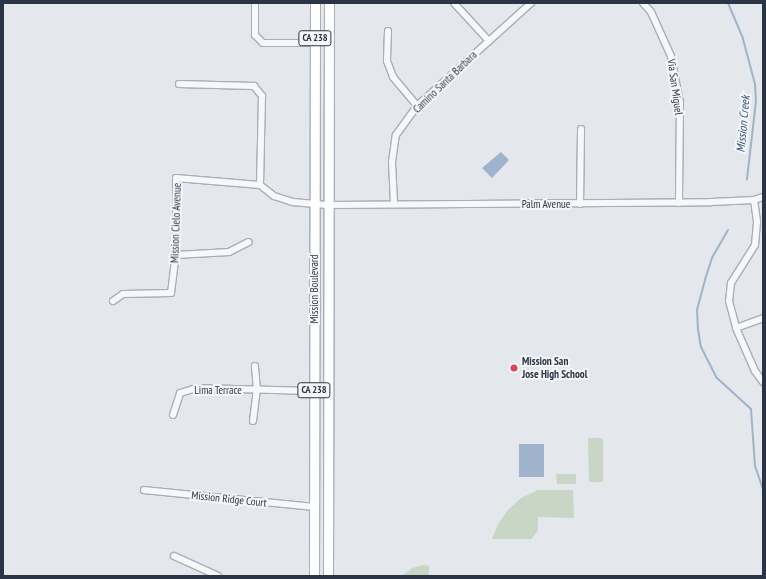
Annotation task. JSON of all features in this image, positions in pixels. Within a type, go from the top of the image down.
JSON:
[{"type":"main road","name":"Mission Boulevard","points":[[314,576],[316,204],[315,3]]},
{"type":"main road","name":"Mission Boulevard","points":[[328,576],[329,3]]},
{"type":"street","points":[[255,3],[255,35],[263,43],[315,43]]},
{"type":"street","points":[[454,3],[489,41]]},
{"type":"street","name":"Camino Santa Barbara","points":[[394,203],[392,162],[396,135],[418,106],[531,3]]},
{"type":"street","name":"Via San Miguel","points":[[643,3],[651,12],[671,56],[680,103],[679,203]]},
{"type":"street","points":[[388,31],[387,61],[393,76],[418,106]]},
{"type":"street","points":[[179,84],[254,86],[262,96],[260,185]]},
{"type":"street","points":[[580,204],[581,129]]},
{"type":"street","name":"Mission Cielo Avenue","points":[[113,301],[123,294],[171,293],[176,255],[176,178],[260,185],[280,198],[329,205]]},
{"type":"street","name":"Palm Avenue","points":[[329,205],[394,203],[679,203],[754,200],[763,197]]},
{"type":"street","points":[[754,200],[757,222],[755,245],[731,283],[729,301],[736,328],[755,371],[763,382]]},
{"type":"street","points":[[176,255],[229,252],[249,242]]},
{"type":"street","points":[[736,328],[763,318]]},
{"type":"street","name":"Lima Terrace","points":[[253,421],[257,390],[255,366]]},
{"type":"street","name":"Lima Terrace","points":[[173,415],[180,393],[196,388],[314,391]]},
{"type":"street","name":"Mission Ridge Court","points":[[144,490],[314,507]]},
{"type":"street","points":[[174,556],[218,576]]},
{"type":"green space","points":[[588,438],[601,438],[603,440],[603,482],[589,482]]},
{"type":"green space","points":[[556,474],[576,474],[576,484],[557,484]]},
{"type":"green space","points":[[538,490],[573,490],[574,518],[538,517],[538,531],[531,539],[492,539],[498,524],[508,510],[521,498]]},
{"type":"green space","points":[[423,565],[429,566],[429,576],[402,576],[412,568]]},
{"type":"water","points":[[501,152],[509,160],[492,178],[482,168]]},
{"type":"water","points":[[519,444],[544,444],[544,477],[519,477]]},
{"type":"waterway","name":"Mission Creek","points":[[728,3],[743,39],[755,84],[756,101],[747,179]]},
{"type":"waterway","name":"Mission Creek","points":[[728,230],[712,258],[705,280],[697,310],[698,329],[701,347],[717,378],[751,409],[755,466],[763,489]]},
{"type":"place","name":"Mission San Jose High School","points":[[514,368]]}]
